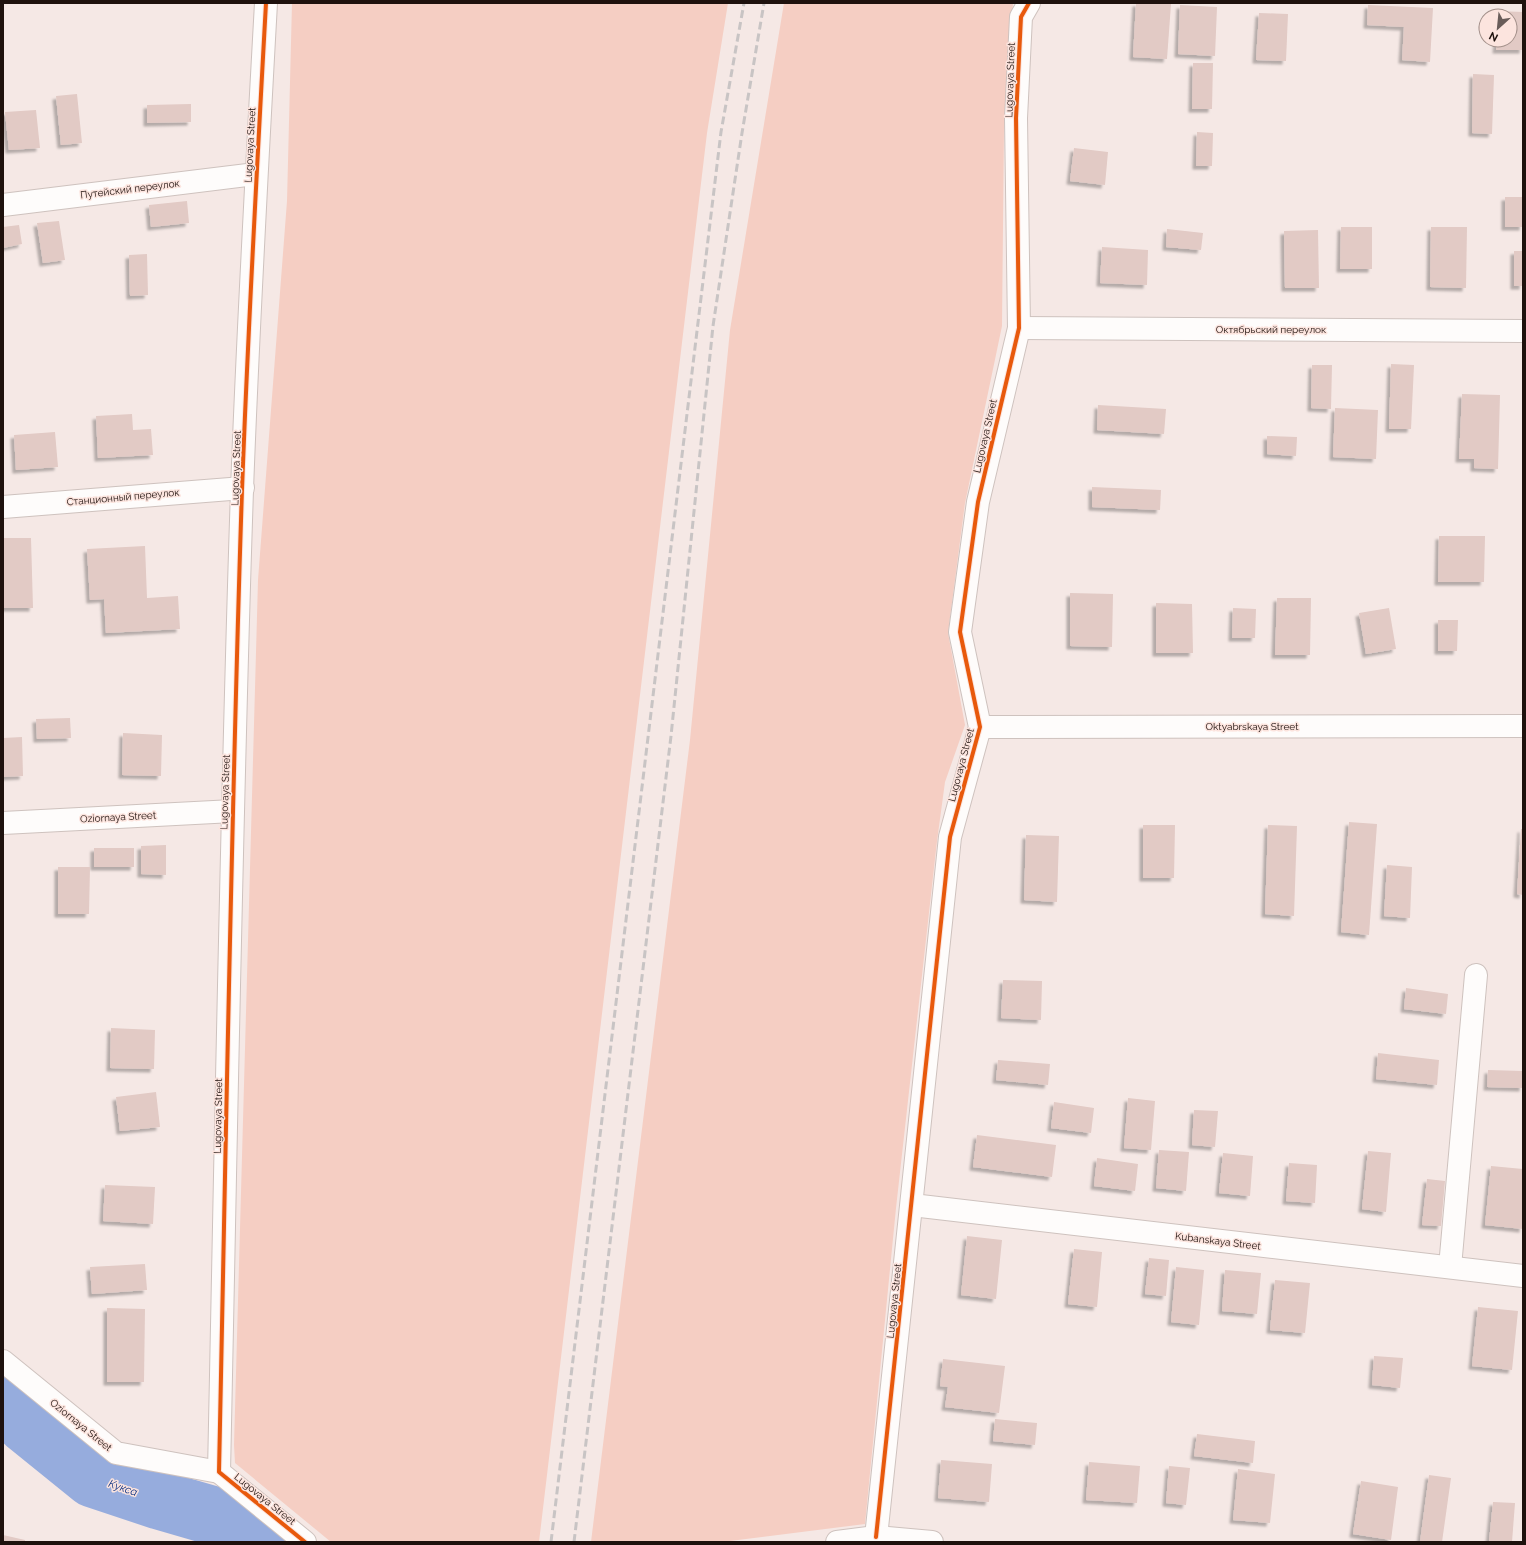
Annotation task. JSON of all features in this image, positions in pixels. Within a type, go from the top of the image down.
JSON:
[{"type":"street","name":"Lugovaya Street","points":[[266,3],[256,174],[243,488],[233,811],[219,1472],[305,1542]]},
{"type":"street","name":"Lugovaya Street","points":[[876,1537],[950,837],[980,727],[960,632],[978,502],[1018,328],[1016,118],[1021,17],[1029,3]]},
{"type":"street","name":"Путейский переулок","points":[[3,205],[256,174]]},
{"type":"street","name":"Октябрьский переулок","points":[[1018,328],[1523,331]]},
{"type":"street","name":"Станционный переулок","points":[[3,507],[243,488]]},
{"type":"street","name":"Oktyabrskaya Street","points":[[980,727],[1523,726]]},
{"type":"street","name":"Oziornaya Street","points":[[3,823],[233,811]]},
{"type":"street","points":[[1450,1267],[1476,975]]},
{"type":"street","name":"Kubanskaya Street","points":[[912,1205],[1523,1276]]},
{"type":"street","name":"Oziornaya Street","points":[[3,1361],[116,1453],[219,1472]]},
{"type":"street","points":[[837,1542],[876,1537],[932,1542]]},
{"type":"shaded area","points":[[292,3],[728,3],[707,133],[539,1542],[331,1542],[235,1463],[234,1445],[258,580],[287,201]]},
{"type":"shaded area","points":[[784,3],[1013,3],[1004,127],[1002,326],[965,503],[948,633],[965,725],[945,782],[937,841],[896,1208],[865,1524],[722,1542],[591,1542],[690,740],[730,330]]},
{"type":"building","points":[[1136,3],[1171,4],[1167,59],[1133,57]]},
{"type":"building","points":[[1180,5],[1217,7],[1215,56],[1178,54]]},
{"type":"building","points":[[1368,5],[1433,8],[1430,62],[1402,60],[1404,27],[1367,25]]},
{"type":"building","points":[[1518,12],[1523,12],[1523,50],[1496,50],[1496,48],[1518,48]]},
{"type":"building","points":[[1259,13],[1288,14],[1286,61],[1256,60]]},
{"type":"building","points":[[1193,63],[1213,63],[1212,109],[1192,109]]},
{"type":"building","points":[[1473,74],[1494,75],[1492,134],[1472,133]]},
{"type":"building","points":[[77,94],[82,143],[61,145],[56,96]]},
{"type":"building","points":[[191,104],[191,122],[147,123],[147,105]]},
{"type":"building","points":[[36,110],[40,148],[9,150],[5,112]]},
{"type":"building","points":[[1197,132],[1213,133],[1212,166],[1196,166]]},
{"type":"building","points":[[1074,148],[1108,152],[1105,185],[1070,181]]},
{"type":"building","points":[[1505,197],[1523,197],[1523,227],[1505,227]]},
{"type":"building","points":[[187,201],[189,223],[151,227],[149,205]]},
{"type":"building","points":[[59,221],[65,260],[43,263],[37,223]]},
{"type":"building","points":[[19,225],[22,244],[3,248],[3,227]]},
{"type":"building","points":[[1341,227],[1372,227],[1372,269],[1340,269]]},
{"type":"building","points":[[1431,227],[1467,227],[1466,288],[1430,287]]},
{"type":"building","points":[[1167,229],[1203,233],[1201,250],[1166,247]]},
{"type":"building","points":[[1318,230],[1319,288],[1285,288],[1284,231]]},
{"type":"building","points":[[1102,247],[1148,250],[1147,285],[1100,283]]},
{"type":"building","points":[[1514,251],[1523,251],[1523,286],[1514,286]]},
{"type":"building","points":[[147,254],[148,295],[130,296],[129,255]]},
{"type":"building","points":[[1391,364],[1414,365],[1411,429],[1389,429]]},
{"type":"building","points":[[1312,365],[1332,365],[1331,409],[1311,408]]},
{"type":"building","points":[[1462,394],[1500,395],[1498,469],[1474,468],[1474,459],[1459,459]]},
{"type":"building","points":[[1098,405],[1166,409],[1164,434],[1097,430]]},
{"type":"building","points":[[1335,408],[1378,410],[1376,459],[1333,457]]},
{"type":"building","points":[[132,414],[133,430],[151,429],[153,455],[98,458],[96,416]]},
{"type":"building","points":[[55,432],[58,467],[16,470],[14,435]]},
{"type":"building","points":[[1267,436],[1297,437],[1296,456],[1267,454]]},
{"type":"building","points":[[1092,487],[1161,490],[1160,510],[1092,507]]},
{"type":"building","points":[[1439,536],[1485,536],[1484,582],[1438,582]]},
{"type":"building","points":[[3,538],[31,538],[33,608],[3,608]]},
{"type":"building","points":[[145,546],[147,598],[178,596],[180,629],[106,633],[104,599],[90,600],[87,549]]},
{"type":"building","points":[[1070,593],[1113,594],[1112,647],[1070,646]]},
{"type":"building","points":[[1277,598],[1311,598],[1310,655],[1275,655]]},
{"type":"building","points":[[1156,603],[1192,604],[1193,653],[1156,653]]},
{"type":"building","points":[[1233,608],[1256,609],[1255,638],[1232,638]]},
{"type":"building","points":[[1389,608],[1396,649],[1366,654],[1359,613]]},
{"type":"building","points":[[1438,620],[1458,620],[1457,651],[1438,651]]},
{"type":"building","points":[[70,718],[71,738],[37,739],[36,719]]},
{"type":"building","points":[[123,733],[162,735],[161,776],[122,775]]},
{"type":"building","points":[[22,737],[23,776],[3,777],[3,738]]},
{"type":"building","points":[[1349,822],[1377,824],[1369,935],[1341,932]]},
{"type":"building","points":[[1143,825],[1175,825],[1174,878],[1143,878]]},
{"type":"building","points":[[1268,825],[1297,826],[1294,916],[1265,914]]},
{"type":"building","points":[[1521,829],[1523,829],[1523,895],[1517,894]]},
{"type":"building","points":[[1026,835],[1059,836],[1057,902],[1024,900]]},
{"type":"building","points":[[166,845],[166,875],[141,874],[141,846]]},
{"type":"building","points":[[94,848],[134,848],[134,867],[94,867]]},
{"type":"building","points":[[1387,865],[1412,867],[1410,918],[1384,916]]},
{"type":"building","points":[[58,867],[90,867],[89,914],[58,914]]},
{"type":"building","points":[[1003,980],[1042,981],[1041,1020],[1001,1018]]},
{"type":"building","points":[[1406,988],[1448,994],[1446,1014],[1404,1009]]},
{"type":"building","points":[[111,1028],[155,1030],[154,1069],[110,1068]]},
{"type":"building","points":[[1378,1053],[1439,1060],[1437,1085],[1376,1079]]},
{"type":"building","points":[[998,1060],[1050,1064],[1048,1085],[996,1080]]},
{"type":"building","points":[[1488,1070],[1523,1071],[1523,1088],[1487,1087]]},
{"type":"building","points":[[156,1092],[160,1127],[120,1131],[116,1097]]},
{"type":"building","points":[[1128,1098],[1155,1101],[1151,1150],[1124,1148]]},
{"type":"building","points":[[1054,1102],[1094,1108],[1091,1133],[1051,1128]]},
{"type":"building","points":[[1194,1110],[1218,1111],[1215,1147],[1192,1145]]},
{"type":"building","points":[[977,1135],[1056,1145],[1052,1177],[973,1167]]},
{"type":"building","points":[[1159,1150],[1189,1152],[1186,1191],[1156,1188]]},
{"type":"building","points":[[1368,1151],[1391,1153],[1386,1212],[1362,1209]]},
{"type":"building","points":[[1223,1153],[1253,1156],[1250,1196],[1219,1193]]},
{"type":"building","points":[[1097,1158],[1138,1164],[1135,1191],[1094,1186]]},
{"type":"building","points":[[1289,1163],[1317,1165],[1315,1203],[1286,1201]]},
{"type":"building","points":[[1491,1166],[1523,1169],[1523,1229],[1485,1225]]},
{"type":"building","points":[[1427,1179],[1445,1181],[1441,1226],[1422,1225]]},
{"type":"building","points":[[105,1185],[155,1187],[153,1224],[103,1221]]},
{"type":"building","points":[[967,1236],[1002,1240],[996,1299],[961,1295]]},
{"type":"building","points":[[1074,1249],[1102,1252],[1097,1307],[1068,1304]]},
{"type":"building","points":[[1149,1258],[1169,1260],[1166,1296],[1145,1294]]},
{"type":"building","points":[[145,1264],[147,1290],[92,1294],[90,1267]]},
{"type":"building","points":[[1176,1267],[1204,1270],[1199,1325],[1171,1322]]},
{"type":"building","points":[[1225,1270],[1261,1273],[1257,1314],[1222,1311]]},
{"type":"building","points":[[1275,1280],[1310,1283],[1305,1333],[1270,1330]]},
{"type":"building","points":[[1478,1307],[1518,1311],[1512,1370],[1472,1366]]},
{"type":"building","points":[[107,1308],[145,1309],[144,1382],[107,1382]]},
{"type":"building","points":[[1374,1356],[1403,1358],[1400,1388],[1372,1385]]},
{"type":"building","points":[[943,1359],[1005,1366],[999,1413],[945,1407],[948,1387],[940,1386]]},
{"type":"building","points":[[995,1419],[1037,1423],[1035,1445],[993,1441]]},
{"type":"building","points":[[1197,1434],[1255,1441],[1253,1463],[1194,1456]]},
{"type":"building","points":[[941,1460],[992,1464],[989,1502],[938,1498]]},
{"type":"building","points":[[1089,1462],[1140,1466],[1137,1503],[1086,1500]]},
{"type":"building","points":[[1169,1466],[1190,1468],[1186,1505],[1166,1503]]},
{"type":"building","points":[[1238,1469],[1275,1474],[1270,1523],[1233,1520]]},
{"type":"building","points":[[1429,1475],[1451,1478],[1442,1542],[1420,1542]]},
{"type":"building","points":[[1361,1481],[1398,1487],[1391,1540],[1353,1534]]},
{"type":"building","points":[[1493,1502],[1515,1503],[1512,1542],[1489,1542]]},
{"type":"building","points":[[3,1535],[25,1540],[25,1542],[3,1542]]},
{"type":"waterway","name":"Кукса","points":[[3,1401],[25,1423],[93,1478],[159,1500],[235,1522],[260,1542]]},
{"type":"railway","points":[[551,1542],[721,132],[744,3]]},
{"type":"railway","points":[[574,1542],[671,736],[713,326],[742,133],[764,3]]},
{"type":"cycle path","points":[[266,3],[250,307],[238,613],[219,1472],[305,1542]]},
{"type":"cycle path","points":[[876,1537],[950,837],[980,727],[960,632],[978,502],[1019,328],[1016,118],[1021,17],[1029,3]]}]
